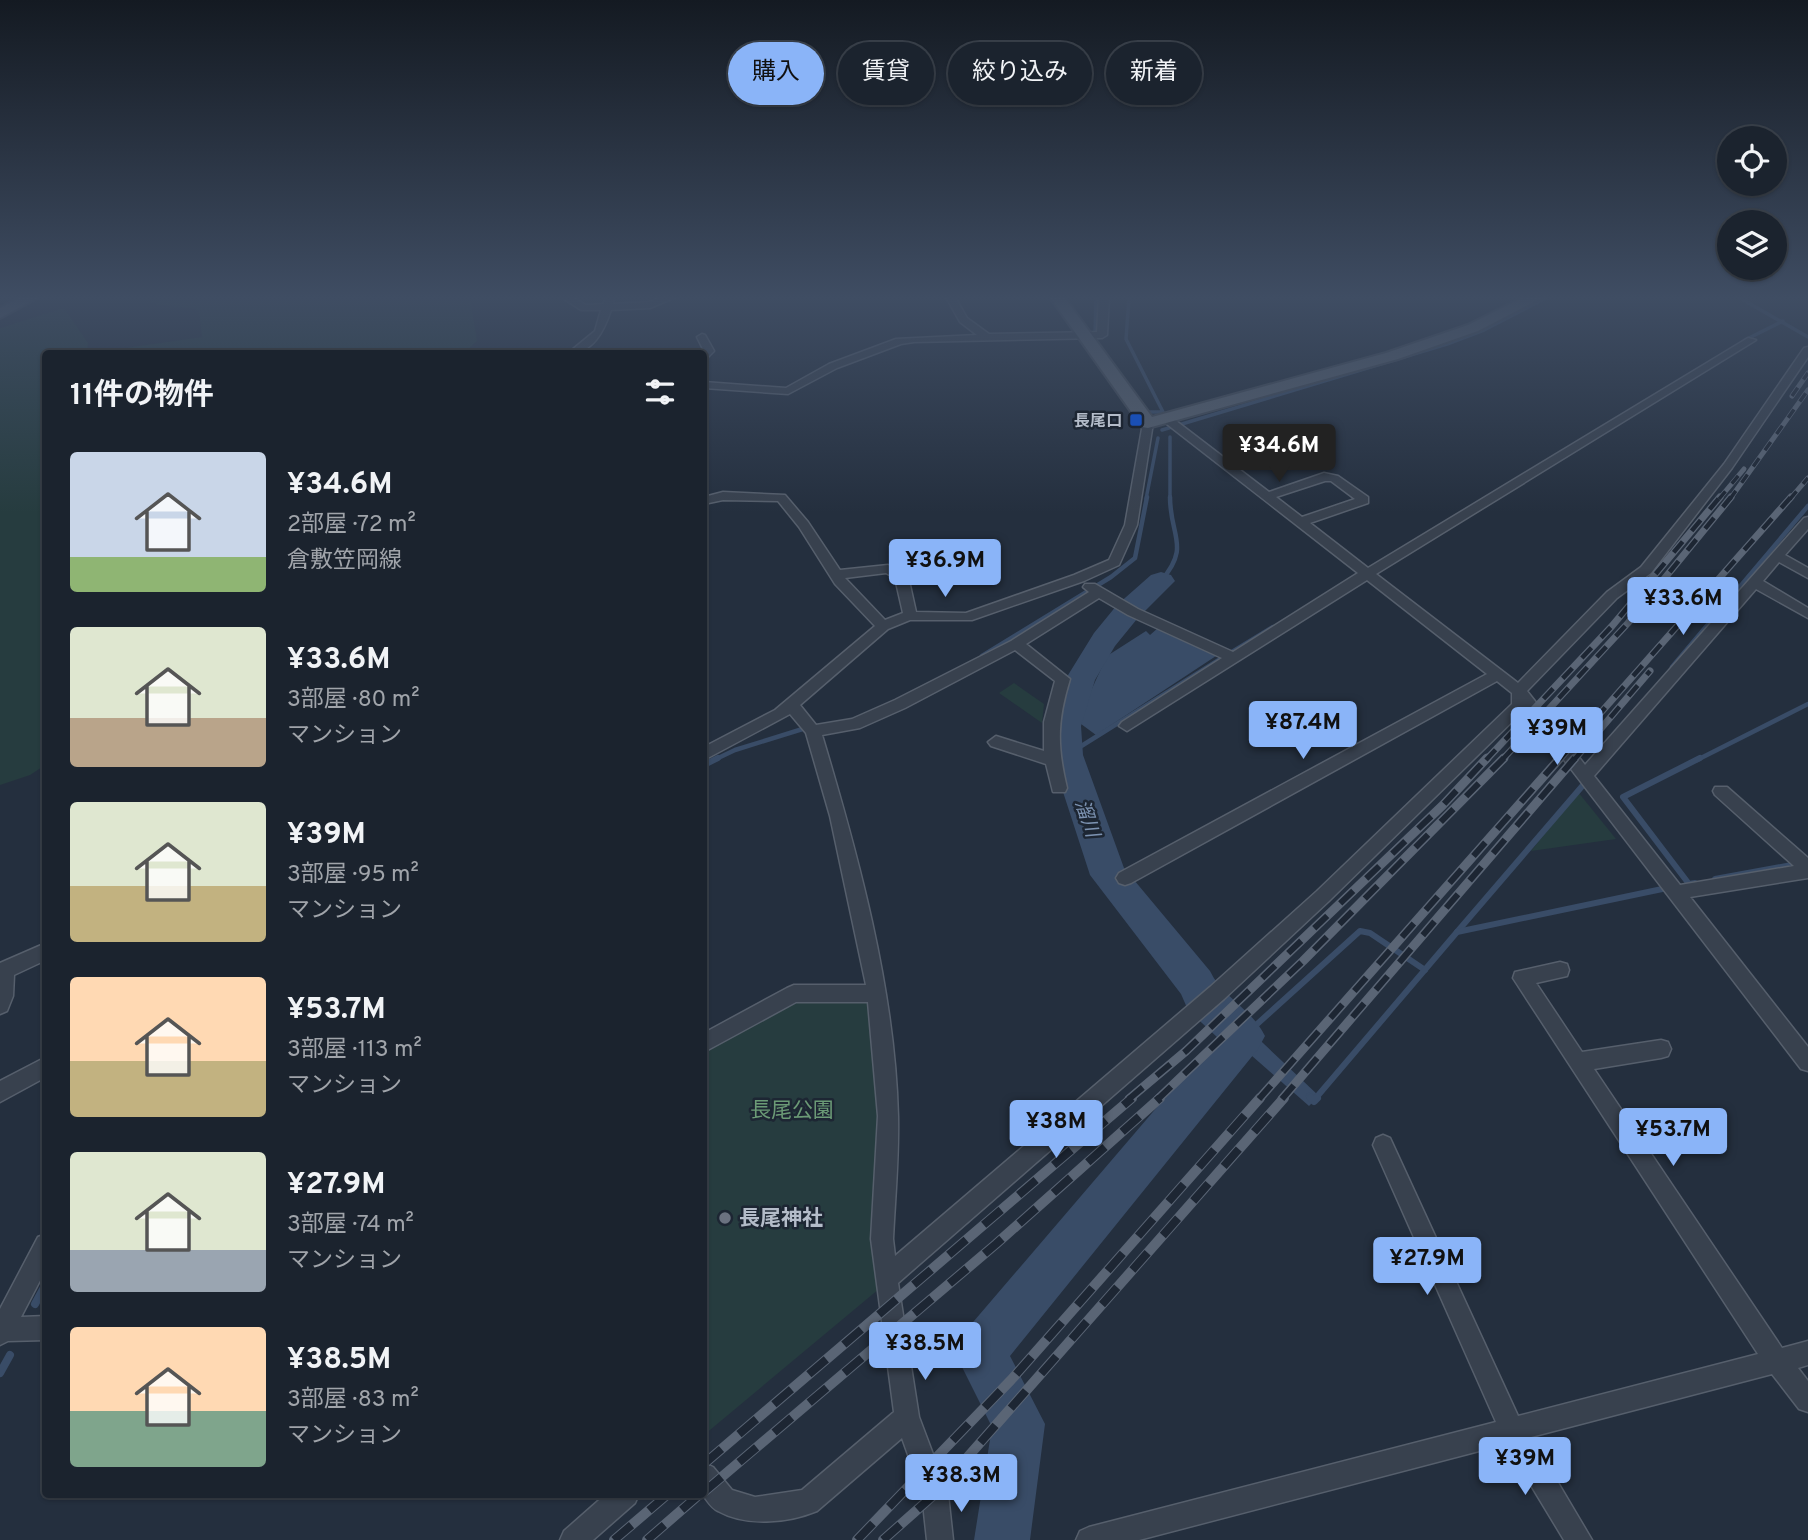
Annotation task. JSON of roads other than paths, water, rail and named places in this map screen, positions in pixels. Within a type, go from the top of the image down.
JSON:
[{"type":"main road","points":[[1112,369],[1147,423],[1171,423],[1349,369]]},
{"type":"street","points":[[707,385],[788,391],[830,369]]},
{"type":"street","points":[[1127,726],[1366,571],[1703,369]]},
{"type":"street","points":[[886,1278],[1217,993],[1343,877],[1520,706],[1520,691],[1612,595],[1646,570],[1728,466],[1795,369]]},
{"type":"street","points":[[707,747],[791,705],[883,626],[910,616],[967,617],[1082,581],[1114,562],[1131,525],[1147,423]]},
{"type":"street","points":[[1171,423],[1520,691],[1679,892],[1808,1062]]},
{"type":"street","points":[[1267,496],[1324,477],[1334,478],[1364,500],[1301,522]]},
{"type":"street","points":[[707,499],[723,496],[781,498],[804,525],[836,575],[883,626]]},
{"type":"street","points":[[1585,776],[1808,521]]},
{"type":"street","points":[[1778,556],[1808,574]]},
{"type":"street","points":[[836,575],[888,569],[901,576],[910,616]]},
{"type":"street","points":[[1082,581],[1133,612],[1232,657]]},
{"type":"street","points":[[1755,582],[1808,614]]},
{"type":"street","points":[[810,727],[855,724],[1016,644],[1098,593]]},
{"type":"street","points":[[1016,644],[1063,680],[1051,713],[1048,733],[1059,788]]},
{"type":"street","points":[[1125,878],[1498,674]]},
{"type":"street","points":[[791,705],[810,727],[838,816],[877,993],[888,1116],[882,1239],[886,1278],[907,1417],[935,1494],[940,1540]]},
{"type":"street","points":[[996,742],[1053,760]]},
{"type":"street","points":[[1721,790],[1805,866]]},
{"type":"street","points":[[1679,892],[1805,866]]},
{"type":"street","points":[[0,1005],[4,996],[5,970],[42,953]]},
{"type":"street","points":[[1560,970],[1522,978],[1777,1362],[1808,1400]]},
{"type":"street","points":[[707,1041],[794,995],[877,993]]},
{"type":"street","points":[[1578,1062],[1661,1049]]},
{"type":"street","points":[[0,1092],[42,1068]]},
{"type":"street","points":[[1382,1145],[1512,1430],[1579,1540]]},
{"type":"street","points":[[1,1332],[42,1253]]},
{"type":"street","points":[[1,1332],[42,1328]]},
{"type":"street","points":[[1089,1540],[1808,1353]]},
{"type":"street","points":[[707,1480],[724,1501],[755,1510],[808,1502],[907,1417]]},
{"type":"street","points":[[573,1540],[621,1498]]},
{"type":"water","points":[[1158,628],[1216,656],[1096,735],[1077,721],[1107,656],[1146,631],[1150,635]]},
{"type":"water","points":[[1209,992],[1319,1096],[1309,1106],[1194,1005]]},
{"type":"waterway","points":[[1141,369],[1163,412],[1147,412]]},
{"type":"waterway","points":[[1162,430],[1365,369]]},
{"type":"waterway","points":[[1170,437],[1170,497]]},
{"type":"waterway","points":[[1146,499],[1158,438]]},
{"type":"waterway","points":[[982,656],[1111,577],[1135,558],[1147,497]]},
{"type":"waterway","points":[[1161,581],[1170,569],[1177,550],[1170,497]]},
{"type":"waterway","points":[[1672,667],[1808,506]]},
{"type":"waterway","name":"溜川","points":[[1002,1540],[1019,1424],[980,1353],[1244,1036],[1202,997],[1196,983],[1108,875],[1067,755],[1065,726],[1080,680],[1104,640],[1127,612],[1161,581]]},
{"type":"waterway","points":[[1232,652],[1273,627]]},
{"type":"waterway","points":[[1067,755],[1222,658]]},
{"type":"waterway","points":[[1697,760],[1808,704]]},
{"type":"waterway","points":[[714,760],[735,750],[809,727]]},
{"type":"waterway","points":[[714,760],[718,758]]},
{"type":"waterway","points":[[1695,883],[1689,884],[1623,797],[1700,758]]},
{"type":"waterway","points":[[707,764],[714,760]]},
{"type":"waterway","points":[[1457,932],[1584,784]]},
{"type":"waterway","points":[[1715,879],[1808,862]]},
{"type":"waterway","points":[[1457,932],[1667,888]]},
{"type":"waterway","points":[[1245,1035],[1360,931],[1370,933],[1425,970]]},
{"type":"waterway","points":[[1425,970],[1457,932]]},
{"type":"waterway","points":[[1315,1099],[1425,970]]},
{"type":"waterway","points":[[1309,1096],[1314,1101],[1317,1098]]},
{"type":"waterway","points":[[35,1304],[42,1291]]},
{"type":"waterway","points":[[0,1373],[10,1355]]},
{"type":"railway","points":[[1792,396],[1808,373]]},
{"type":"railway","points":[[1730,499],[1808,390]]},
{"type":"railway","points":[[1719,499],[1744,469]]},
{"type":"railway","points":[[1790,499],[1808,478]]},
{"type":"railway","points":[[1486,760],[1612,626],[1720,497]]},
{"type":"railway","points":[[1502,760],[1628,623],[1731,497]]},
{"type":"railway","points":[[1559,760],[1791,497]]},
{"type":"railway","points":[[1574,760],[1650,671]]},
{"type":"railway","points":[[1129,1099],[1186,1051],[1443,805],[1487,758]]},
{"type":"railway","points":[[1158,1099],[1303,961],[1504,758]]},
{"type":"railway","points":[[1259,1099],[1560,758]]},
{"type":"railway","points":[[1282,1099],[1575,758]]},
{"type":"railway","points":[[707,1461],[1132,1098]]},
{"type":"railway","points":[[707,1489],[996,1244],[1160,1098]]},
{"type":"railway","points":[[857,1540],[1011,1380],[1260,1098]]},
{"type":"railway","points":[[883,1540],[935,1494],[1284,1098]]},
{"type":"railway","points":[[614,1540],[663,1498]]},
{"type":"railway","points":[[647,1540],[695,1498]]},
{"type":"place","name":"長尾口","points":[[1136,420]]},
{"type":"place","name":"長尾神社","points":[[725,1218]]},
{"type":"park label","name":"長尾公園","points":[[792,1110]]}]
